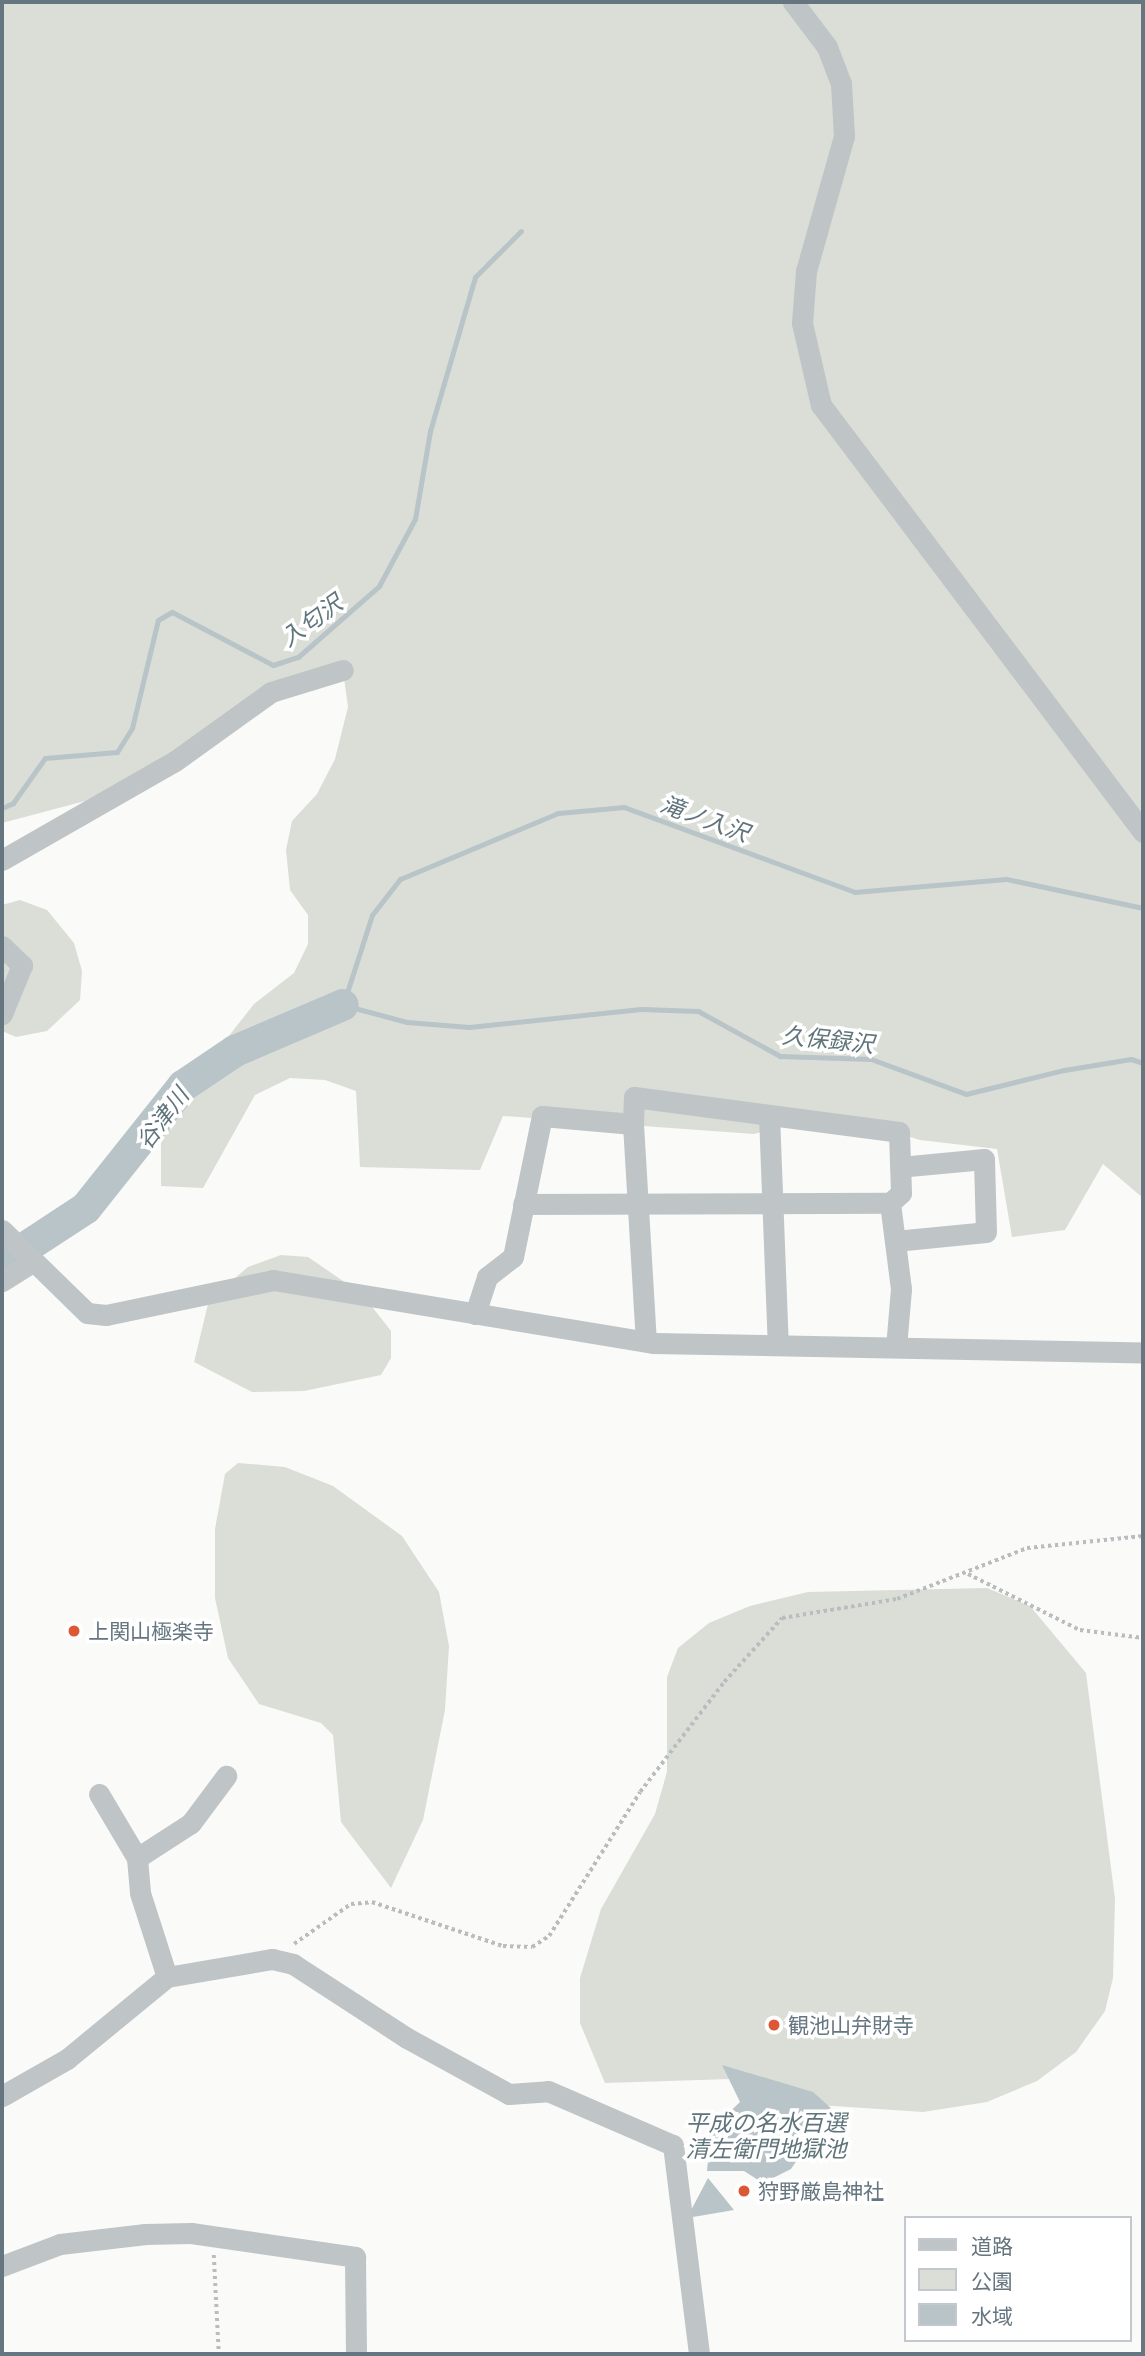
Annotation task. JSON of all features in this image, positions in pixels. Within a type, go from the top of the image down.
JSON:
[{"type":"street","points":[[793,2],[827,47],[841,83],[845,136],[806,271],[802,323],[821,405],[1143,832]]},
{"type":"street","points":[[2,860],[176,761],[271,692],[343,670]]},
{"type":"street","points":[[2,946],[22,965],[2,1014]]},
{"type":"street","points":[[523,1204],[633,1204],[770,1203],[890,1203],[901,1193],[899,1132],[634,1097],[633,1204],[646,1342]]},
{"type":"street","points":[[769,1115],[770,1203],[778,1345]]},
{"type":"street","points":[[475,1314],[487,1277],[513,1257],[542,1116],[633,1124]]},
{"type":"street","points":[[895,1241],[986,1232],[984,1159],[900,1167]]},
{"type":"street","points":[[890,1203],[901,1289],[896,1347]]},
{"type":"street","points":[[2,1230],[87,1313],[106,1315],[273,1280],[646,1342],[1143,1352]]},
{"type":"street","points":[[2,1281],[33,1262]]},
{"type":"street","points":[[137,1858],[191,1823],[226,1776]]},
{"type":"street","points":[[99,1794],[137,1858],[141,1893],[167,1977]]},
{"type":"street","points":[[2,2096],[67,2059],[167,1977],[272,1959],[316,1977],[407,2038],[509,2094],[548,2091],[673,2146],[699,2354]]},
{"type":"street","points":[[2,2266],[60,2245],[145,2234],[212,2236],[355,2257],[356,2354]]},
{"type":"path","points":[[272,1959],[352,1904],[372,1902],[503,1945],[532,1947],[549,1936],[640,1792],[724,1682],[782,1618],[897,1599],[968,1574],[1027,1548],[1143,1536]]},
{"type":"path","points":[[968,1574],[1080,1630],[1143,1638]]},
{"type":"path","points":[[212,2236],[219,2354]]},
{"type":"green space","points":[[2,2],[1143,2],[1143,1198],[1103,1164],[1065,1230],[1012,1237],[997,1149],[920,1140],[833,1113],[754,1134],[503,1116],[480,1170],[360,1167],[356,1091],[325,1080],[290,1078],[255,1095],[203,1188],[161,1186],[161,1142],[184,1093],[254,1004],[294,973],[308,944],[308,915],[290,890],[286,850],[292,821],[317,794],[335,759],[348,707],[344,678],[281,695],[134,788],[2,823]]},
{"type":"green space","points":[[20,900],[47,910],[74,943],[82,971],[80,1000],[47,1031],[16,1037],[2,1031],[2,905]]},
{"type":"green space","points":[[281,1255],[308,1257],[362,1294],[391,1331],[391,1358],[381,1375],[304,1391],[252,1392],[194,1362],[209,1300],[248,1267]]},
{"type":"green space","points":[[238,1463],[285,1467],[333,1486],[402,1536],[439,1592],[449,1646],[445,1710],[423,1820],[391,1888],[341,1822],[333,1735],[321,1723],[259,1704],[228,1658],[215,1598],[215,1529],[225,1474]]},
{"type":"green space","points":[[987,1588],[1030,1606],[1086,1673],[1115,1899],[1113,1978],[1105,2011],[1076,2052],[1037,2081],[987,2102],[923,2112],[804,2104],[730,2079],[605,2083],[580,2023],[580,1978],[601,1909],[655,1814],[667,1772],[667,1677],[678,1648],[709,1623],[750,1606],[808,1592]]},
{"type":"water","name":"平成の名水百選 清左衛門地獄池","points":[[722,2065],[813,2092],[832,2109],[791,2169],[763,2183],[744,2171],[707,2171],[711,2130],[740,2102]]},
{"type":"water","points":[[708,2178],[734,2210],[687,2218]]},
{"type":"waterway","name":"入匂沢","points":[[2,808],[13,803],[45,758],[117,752],[132,728],[158,620],[172,612],[273,665],[298,657],[379,586],[415,519],[430,431],[475,277],[521,231]]},
{"type":"waterway","name":"滝ノ入沢","points":[[1143,908],[1006,879],[855,892],[624,807],[558,813],[400,879],[372,915],[343,1005],[407,1022],[469,1027],[641,1009],[698,1011],[780,1056],[871,1059],[966,1094],[1064,1070],[1131,1059],[1143,1063]]},
{"type":"waterway","name":"谷津川","points":[[2,1263],[86,1208],[183,1086],[235,1051],[343,1005]]},
{"type":"place","name":"上関山極楽寺","points":[[74,1631]]},
{"type":"place","name":"観池山弁財寺","points":[[774,2025]]},
{"type":"place","name":"狩野厳島神社","points":[[744,2191]]},
{"type":"water label","name":"久保録沢","points":[[828,1039]]}]
